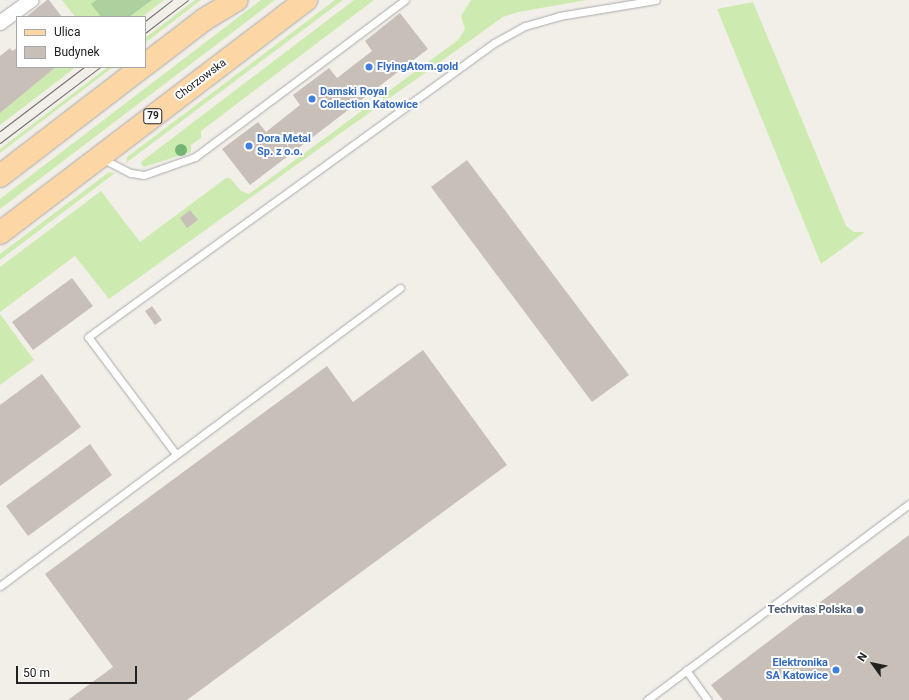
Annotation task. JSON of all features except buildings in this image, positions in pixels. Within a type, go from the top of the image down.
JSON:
[{"type":"main road","points":[[146,64],[205,19],[225,0]]},
{"type":"main road","points":[[205,19],[237,0]]},
{"type":"main road","name":"Chorzowska","points":[[0,233],[306,0]]},
{"type":"main road","points":[[0,176],[141,68]]},
{"type":"street","points":[[0,23],[32,0]]},
{"type":"lane","points":[[100,157],[131,173],[144,175],[195,157],[405,0]]},
{"type":"lane","points":[[176,454],[88,337],[494,43],[525,26],[559,16],[656,0]]},
{"type":"lane","points":[[0,586],[400,288]]},
{"type":"lane","points":[[647,700],[909,504]]},
{"type":"lane","points":[[686,670],[708,700]]},
{"type":"green space","points":[[62,0],[164,0],[143,16],[74,16]]},
{"type":"green space","points":[[97,0],[152,0],[130,16],[100,16],[91,4]]},
{"type":"green space","points":[[195,0],[201,0],[146,42],[146,37]]},
{"type":"green space","points":[[261,0],[275,0],[0,209],[0,199]]},
{"type":"green space","points":[[335,0],[343,0],[126,163],[127,157]]},
{"type":"green space","points":[[354,0],[374,0],[201,131],[201,138],[191,145],[191,152],[144,167],[142,165],[141,162]]},
{"type":"green space","points":[[471,0],[587,0],[518,12],[503,17],[109,299],[75,256],[0,312],[0,267],[101,191],[140,242],[226,178],[230,178],[241,191],[249,194],[458,40],[465,29],[461,16]]},
{"type":"green space","points":[[753,2],[846,226],[854,232],[865,232],[821,264],[717,9]]},
{"type":"green space","points":[[55,68],[75,68],[0,125],[0,113]]},
{"type":"green space","points":[[107,68],[112,68],[0,153],[0,149]]},
{"type":"green space","points":[[109,172],[115,173],[0,260],[0,254]]},
{"type":"green space","points":[[0,314],[34,360],[0,385]]},
{"type":"tram line","points":[[146,20],[172,0]]},
{"type":"tram line","points":[[146,32],[188,0]]},
{"type":"tram line","points":[[0,131],[83,68]]},
{"type":"tram line","points":[[0,143],[99,68]]},
{"type":"place","name":"FlyingAtom.gold","points":[[369,67]]},
{"type":"place","name":"Damski Royal Collection Katowice","points":[[312,99]]},
{"type":"place","name":"Dora Metal Sp. z o.o.","points":[[249,146]]},
{"type":"place","name":"Techvitas Polska","points":[[860,610]]},
{"type":"place","name":"Elektronika SA Katowice","points":[[836,670]]}]
